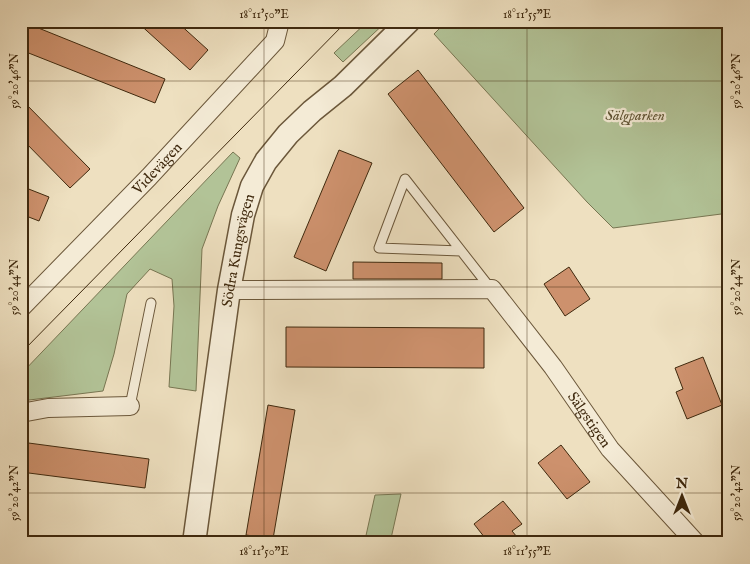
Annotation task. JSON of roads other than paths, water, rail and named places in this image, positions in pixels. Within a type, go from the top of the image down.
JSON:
[{"type":"street","name":"Videvägen","points":[[21,308],[149,177],[275,41],[280,21]]},
{"type":"street","name":"Södra Kungsvägen","points":[[194,543],[229,290],[242,216],[252,186],[266,161],[288,134],[306,116],[343,86],[409,21]]},
{"type":"street","points":[[229,290],[492,289]]},
{"type":"street","name":"Sälgstigen","points":[[492,289],[553,367],[610,449],[696,543]]},
{"type":"street","points":[[21,413],[48,408],[130,406]]},
{"type":"lane","name":"Sälgstigen","points":[[461,251],[379,248],[405,179],[492,289]]},
{"type":"lane","points":[[130,406],[151,303]]},
{"type":"tram line","points":[[21,353],[347,21]]},
{"type":"park label","name":"Sälgparken","points":[[635,115]]}]
